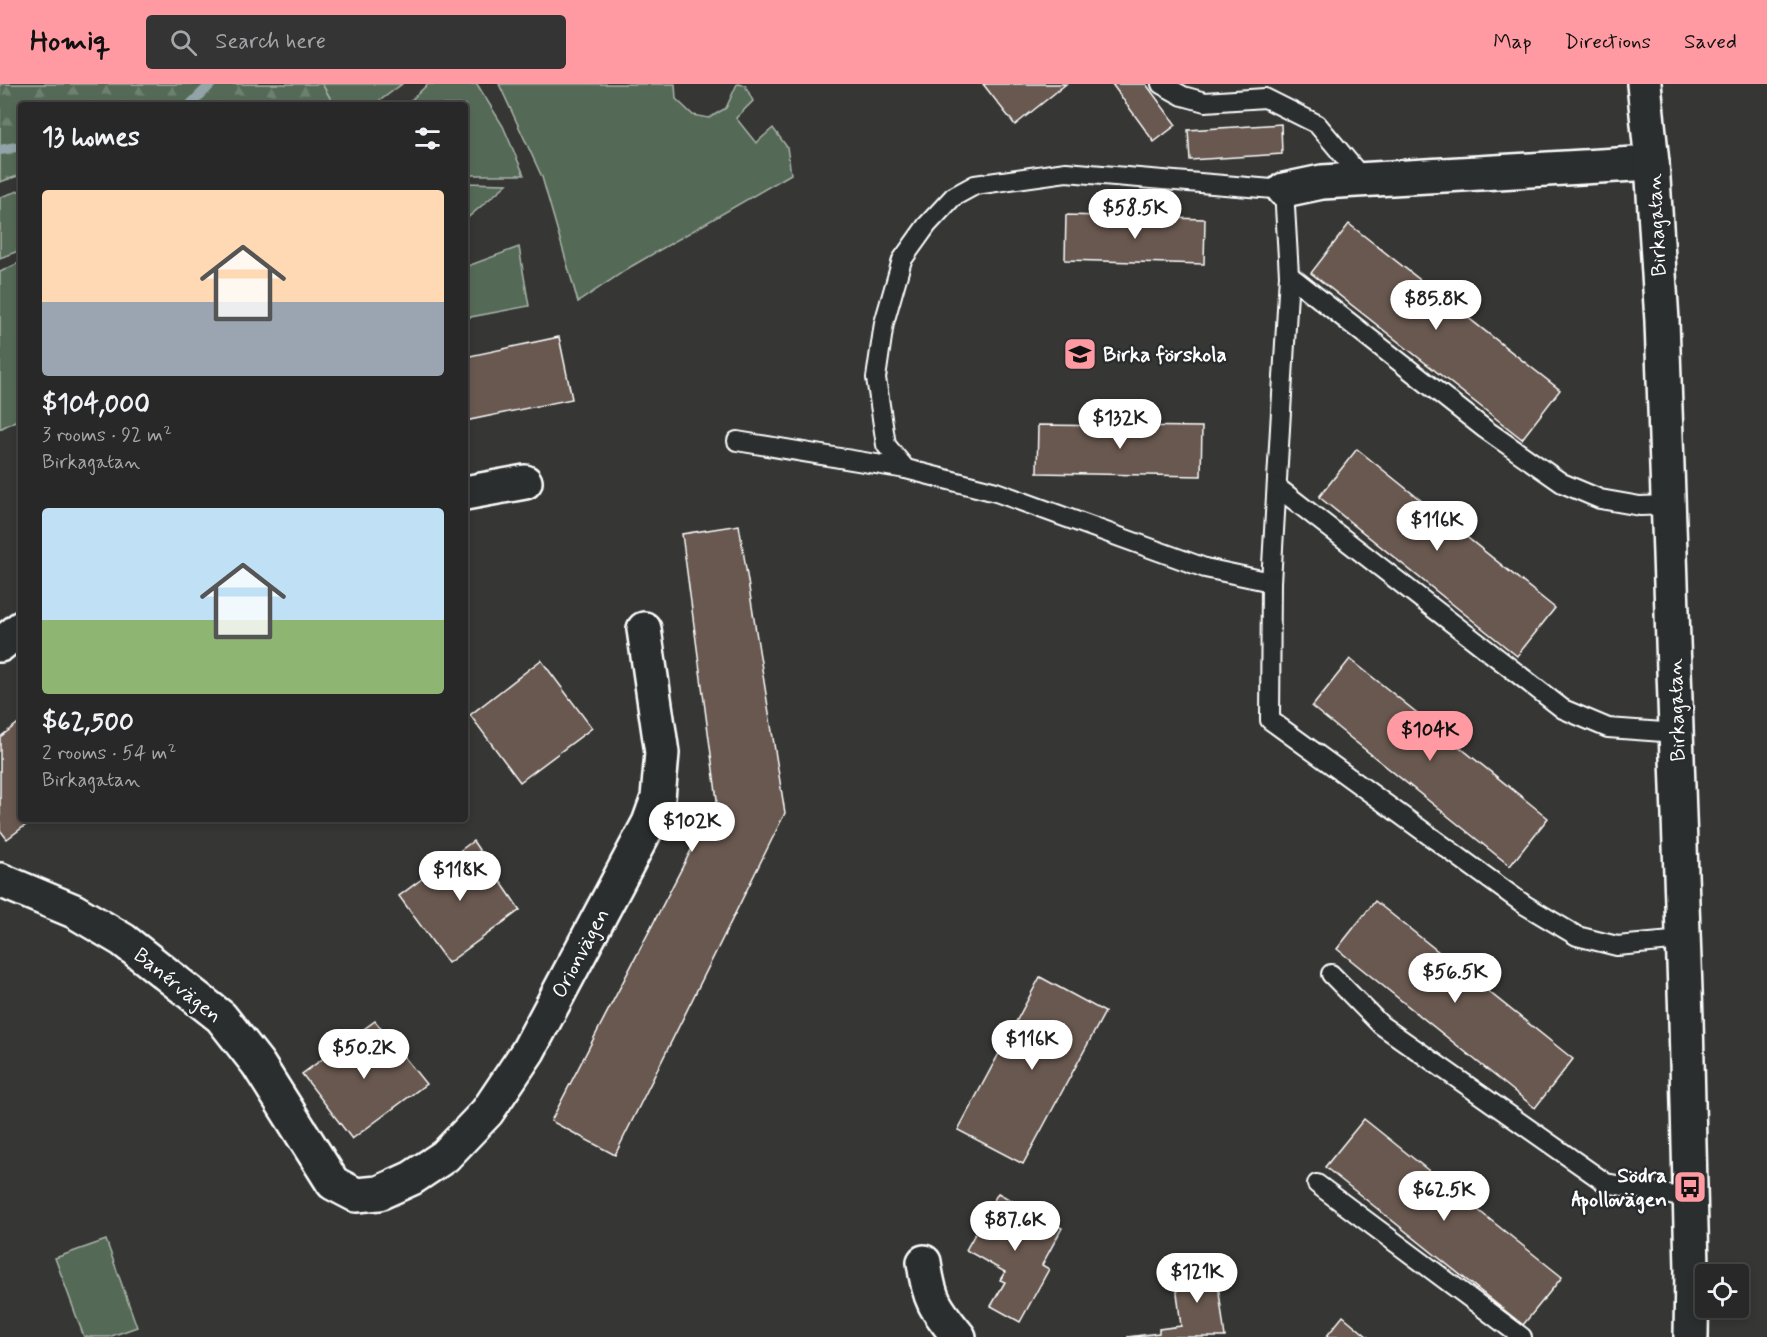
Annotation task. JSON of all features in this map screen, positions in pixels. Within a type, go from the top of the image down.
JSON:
[{"type":"street","name":"Birkagatan","points":[[1644,84],[1652,163],[1662,321],[1691,1199],[1691,1337]]},
{"type":"street","points":[[1284,190],[1322,182],[1652,163]]},
{"type":"street","points":[[468,492],[525,482]]},
{"type":"street","name":"Orionvägen","points":[[356,1195],[379,1193],[412,1178],[445,1156],[487,1112],[528,1051],[649,823],[658,798],[662,753],[644,628]]},
{"type":"street","points":[[0,645],[18,630]]},
{"type":"street","name":"Banérvägen","points":[[0,880],[75,911],[123,940],[221,1017],[258,1064],[333,1183],[356,1195]]},
{"type":"street","points":[[924,1262],[928,1288],[936,1309],[959,1337]]},
{"type":"lane","points":[[1161,84],[1183,96],[1205,102],[1259,91],[1317,124],[1363,179]]},
{"type":"lane","points":[[906,469],[886,445],[876,378],[884,323],[902,260],[927,225],[953,197],[975,184],[1066,171],[1284,190],[1289,275],[1271,582],[1270,720],[1525,905],[1577,936],[1617,945],[1683,940]]},
{"type":"lane","points":[[1289,275],[1485,429],[1562,483],[1600,499],[1640,506],[1668,505]]},
{"type":"lane","points":[[737,441],[906,469],[996,492],[1205,568],[1271,582]]},
{"type":"lane","points":[[1276,487],[1563,709],[1608,728],[1677,733]]},
{"type":"lane","points":[[1331,974],[1381,1025],[1606,1183],[1691,1199]]},
{"type":"lane","points":[[1317,1184],[1522,1337]]},
{"type":"green space","points":[[0,84],[322,84],[332,102],[18,102],[18,176],[0,182]]},
{"type":"green space","points":[[322,84],[402,84],[378,102],[332,102]]},
{"type":"green space","points":[[428,84],[477,84],[503,126],[524,175],[468,175],[468,102],[409,102]]},
{"type":"green space","points":[[499,84],[675,84],[676,99],[693,115],[709,118],[726,108],[737,84],[745,85],[753,101],[736,118],[756,143],[773,128],[787,147],[791,174],[632,266],[578,302],[542,177]]},
{"type":"green space","points":[[468,183],[507,184],[468,217]]},
{"type":"green space","points":[[18,191],[18,251],[0,258],[0,197]]},
{"type":"green space","points":[[519,247],[529,306],[468,317],[468,266]]},
{"type":"green space","points":[[18,263],[18,420],[0,429],[0,272]]},
{"type":"green space","points":[[106,1240],[137,1327],[109,1337],[84,1337],[55,1258]]},
{"type":"building","points":[[983,84],[1066,84],[1015,125]]},
{"type":"building","points":[[1112,84],[1146,84],[1176,125],[1154,142]]},
{"type":"building","points":[[1281,124],[1282,154],[1190,160],[1188,130]]},
{"type":"building","points":[[1066,215],[1205,219],[1204,264],[1065,260]]},
{"type":"building","points":[[1349,224],[1560,390],[1522,439],[1311,273]]},
{"type":"building","points":[[559,337],[572,399],[468,420],[468,356]]},
{"type":"building","points":[[1038,425],[1202,427],[1201,476],[1037,473]]},
{"type":"building","points":[[1357,449],[1555,608],[1517,656],[1319,497]]},
{"type":"building","points":[[739,525],[785,813],[615,1155],[551,1121],[717,800],[682,534]]},
{"type":"building","points":[[1350,659],[1548,818],[1510,866],[1312,707]]},
{"type":"building","points":[[541,660],[592,728],[520,782],[470,715]]},
{"type":"building","points":[[18,723],[18,822],[30,822],[7,839],[0,830],[0,737]]},
{"type":"building","points":[[473,841],[520,910],[448,963],[399,896]]},
{"type":"building","points":[[1375,901],[1573,1059],[1535,1108],[1337,949]]},
{"type":"building","points":[[1040,977],[1105,1012],[1023,1164],[958,1130]]},
{"type":"building","points":[[375,1021],[426,1084],[352,1139],[302,1074]]},
{"type":"building","points":[[1364,1119],[1562,1277],[1523,1325],[1325,1167]]},
{"type":"building","points":[[998,1193],[1062,1228],[1042,1265],[1049,1269],[1020,1322],[991,1306],[1005,1282],[1000,1280],[1005,1272],[966,1250]]},
{"type":"building","points":[[1215,1262],[1225,1337],[1127,1337],[1159,1333],[1159,1329],[1181,1326],[1174,1268]]},
{"type":"building","points":[[1343,1316],[1368,1337],[1326,1337]]},
{"type":"waterway","points":[[193,102],[211,84]]},
{"type":"waterway","points":[[0,150],[18,147]]},
{"type":"place","name":"Birka förskola","points":[[1080,354]]},
{"type":"place","name":"Södra Apollovägen","points":[[1690,1187]]}]
